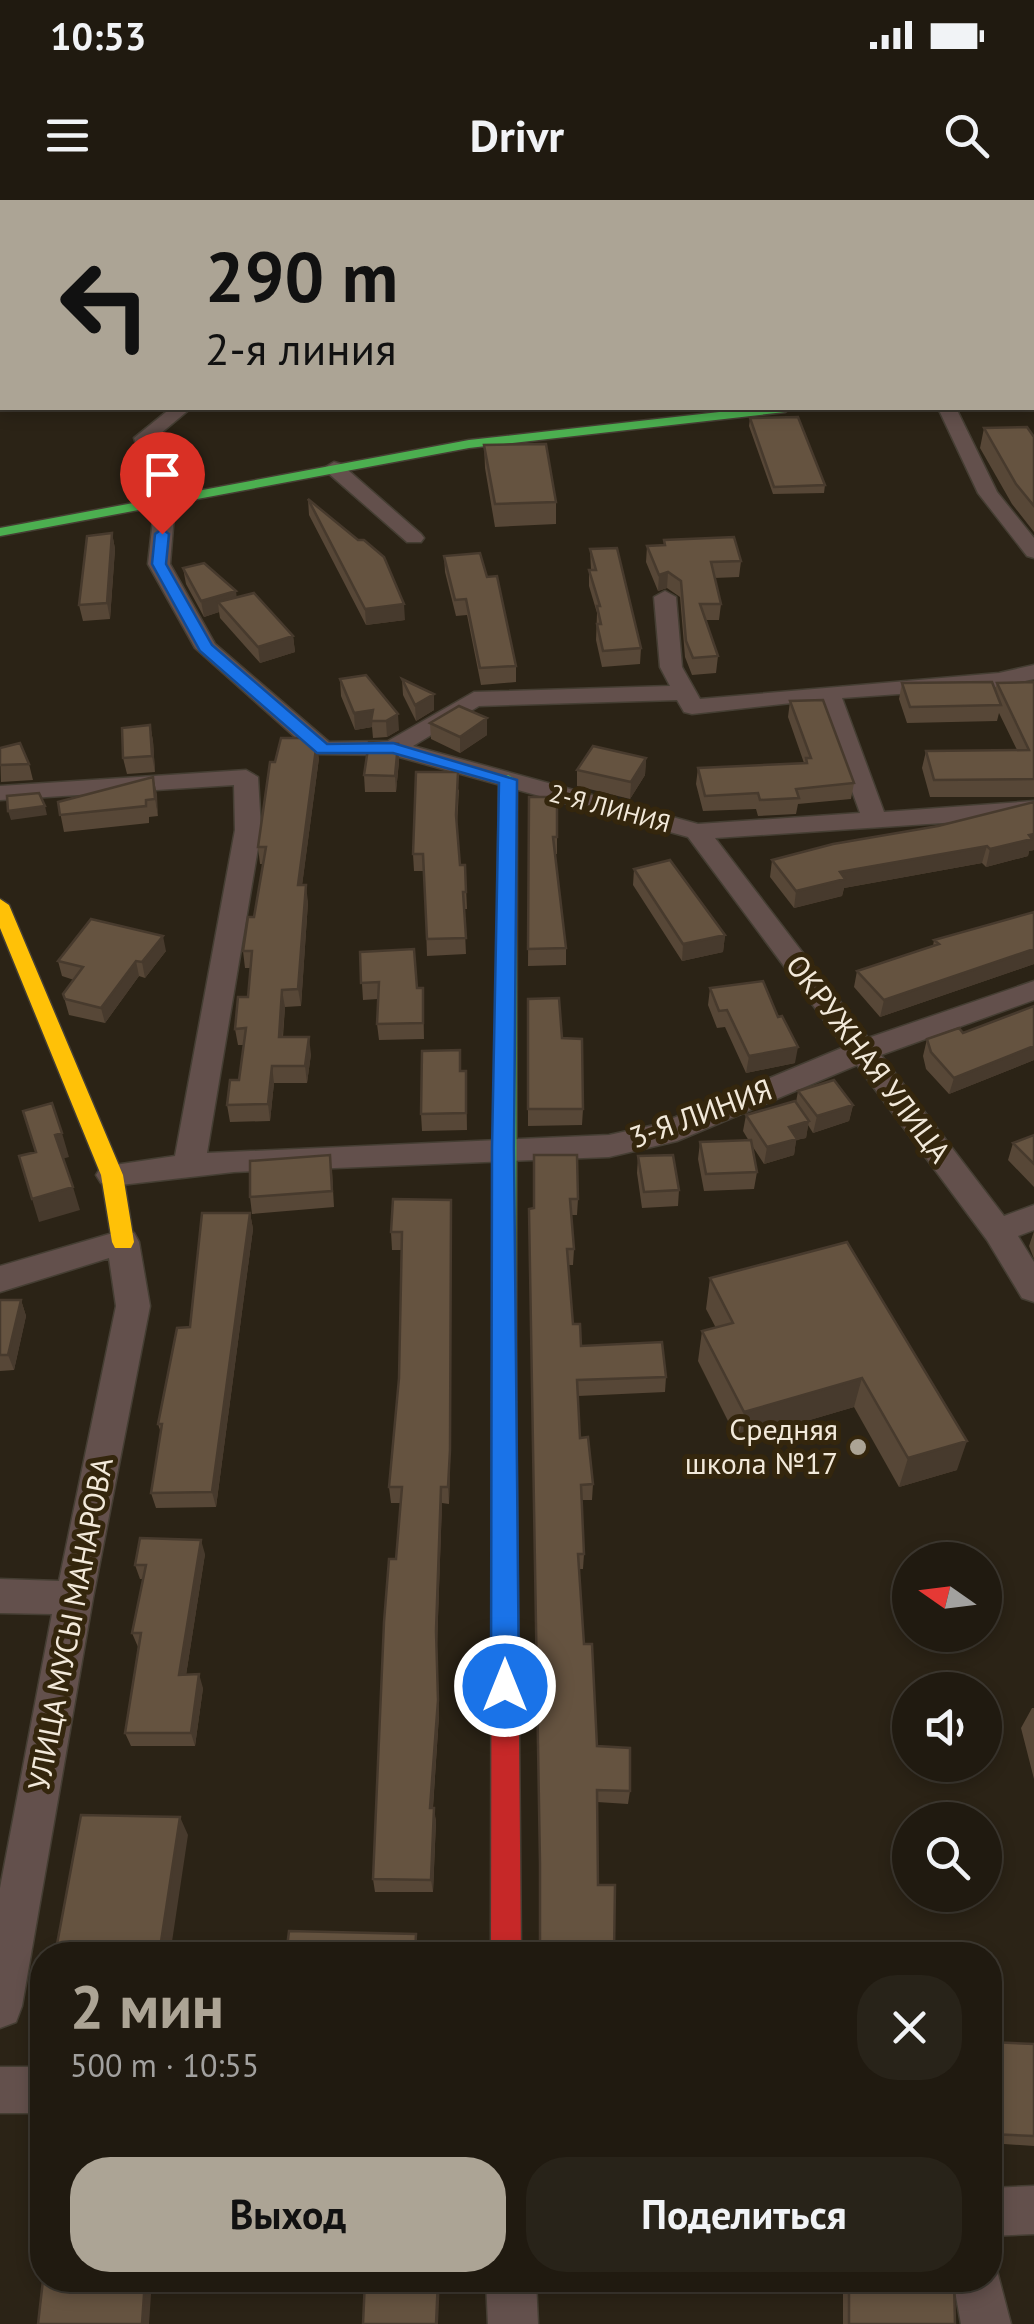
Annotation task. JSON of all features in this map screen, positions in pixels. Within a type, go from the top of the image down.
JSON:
[{"type":"street","points":[[165,503],[144,438],[179,410]]},
{"type":"street","points":[[0,531],[165,503],[432,448],[751,410]]},
{"type":"street","points":[[335,468],[494,442],[768,410]]},
{"type":"street","points":[[948,410],[988,492],[1034,552]]},
{"type":"street","points":[[335,468],[414,538]]},
{"type":"street","name":"2-Я ЛИНИЯ","points":[[165,503],[159,564],[206,648],[323,749],[393,748],[697,832],[1034,809]]},
{"type":"street","points":[[665,597],[670,667],[692,707],[828,692],[999,680],[1034,672]]},
{"type":"street","points":[[393,748],[474,699],[684,692]]},
{"type":"street","points":[[828,692],[875,820]]},
{"type":"street","points":[[0,793],[246,776],[248,830],[189,1166]]},
{"type":"street","points":[[506,1942],[503,1148],[508,780]]},
{"type":"street","name":"ОКРУЖНАЯ УЛИЦА","points":[[697,832],[998,1231],[1034,1289]]},
{"type":"street","points":[[0,905],[112,1175],[123,1242],[0,1279]]},
{"type":"street","name":"3-Я ЛИНИЯ","points":[[112,1175],[189,1166],[503,1148],[609,1146],[666,1133],[862,1051],[1034,990]]},
{"type":"street","points":[[998,1231],[1034,1217]]},
{"type":"street","name":"УЛИЦА МУСЫ МАНАРОВА","points":[[1,1992],[133,1306],[123,1242]]},
{"type":"street","points":[[0,1596],[74,1598]]},
{"type":"street","points":[[0,2090],[30,2090]]},
{"type":"street","points":[[1002,2211],[1034,2210]]},
{"type":"street","points":[[512,2292],[512,2324]]},
{"type":"street","points":[[980,2292],[986,2324]]},
{"type":"building","points":[[798,417],[825,485],[774,487],[750,418]]},
{"type":"building","points":[[1027,427],[1034,437],[1034,506],[1016,484],[984,428]]},
{"type":"building","points":[[546,444],[556,502],[495,504],[484,445]]},
{"type":"building","points":[[308,499],[384,557],[404,604],[365,609]]},
{"type":"building","points":[[112,533],[107,603],[79,605],[87,536]]},
{"type":"building","points":[[734,537],[741,561],[711,562],[721,604],[700,604],[718,656],[693,658],[686,641],[681,581],[668,572],[659,575],[647,546],[665,545],[664,540]]},
{"type":"building","points":[[617,548],[641,648],[603,651],[597,624],[601,624],[600,606],[589,570],[596,570],[590,549]]},
{"type":"building","points":[[480,553],[487,577],[497,576],[516,666],[480,668],[466,599],[455,600],[444,556]]},
{"type":"building","points":[[204,563],[236,591],[201,601],[183,568]]},
{"type":"building","points":[[254,593],[293,636],[258,647],[218,602]]},
{"type":"building","points":[[366,675],[398,714],[386,721],[371,721],[373,710],[354,713],[340,679]]},
{"type":"building","points":[[402,679],[434,694],[415,705]]},
{"type":"building","points":[[992,682],[1001,705],[910,707],[902,683]]},
{"type":"building","points":[[1034,682],[1034,779],[934,780],[926,751],[1029,750],[997,683]]},
{"type":"building","points":[[823,700],[854,783],[796,789],[799,798],[760,800],[758,793],[705,796],[698,768],[807,763],[806,758],[811,758],[790,701]]},
{"type":"building","points":[[459,706],[487,718],[460,737],[430,723]]},
{"type":"building","points":[[150,725],[152,756],[123,758],[122,728]]},
{"type":"building","points":[[281,738],[317,741],[298,885],[306,885],[298,989],[282,990],[279,1037],[309,1037],[305,1066],[272,1066],[268,1104],[227,1105],[230,1080],[239,1080],[246,1028],[235,1029],[238,997],[248,997],[252,951],[243,951],[248,917],[254,917],[266,847],[258,847],[270,762],[275,762]]},
{"type":"building","points":[[369,742],[398,744],[395,776],[364,775]]},
{"type":"building","points":[[20,743],[29,764],[0,765],[0,748]]},
{"type":"building","points":[[593,746],[646,758],[631,782],[577,770]]},
{"type":"building","points":[[416,772],[458,772],[456,815],[460,865],[465,865],[466,938],[427,939],[423,854],[413,854]]},
{"type":"building","points":[[153,777],[155,799],[146,800],[146,806],[60,815],[58,802]]},
{"type":"building","points":[[39,793],[45,806],[8,811],[7,796]]},
{"type":"building","points":[[529,797],[557,797],[557,837],[553,837],[566,948],[528,949]]},
{"type":"building","points":[[1034,802],[1034,834],[1029,835],[1032,839],[990,849],[987,846],[840,872],[845,879],[796,891],[772,860],[833,844],[938,826]]},
{"type":"building","points":[[670,860],[725,935],[683,944],[634,869]]},
{"type":"building","points":[[1034,912],[1034,949],[884,1000],[857,971],[939,944],[934,940]]},
{"type":"building","points":[[91,919],[163,936],[142,962],[136,961],[101,1008],[65,999],[63,994],[83,967],[58,961]]},
{"type":"building","points":[[414,949],[417,988],[423,988],[423,1023],[377,1024],[379,982],[361,983],[360,952]]},
{"type":"building","points":[[763,981],[778,1017],[782,1016],[798,1047],[749,1056],[727,1010],[719,1011],[710,988]]},
{"type":"building","points":[[559,998],[562,1038],[582,1039],[583,1109],[528,1109],[528,999]]},
{"type":"building","points":[[1034,1006],[1034,1046],[954,1078],[931,1052],[927,1039],[959,1028],[963,1033]]},
{"type":"building","points":[[460,1050],[460,1071],[466,1071],[466,1113],[421,1114],[422,1051]]},
{"type":"building","points":[[834,1080],[853,1105],[817,1116],[798,1091]]},
{"type":"building","points":[[795,1101],[809,1121],[789,1127],[797,1139],[767,1147],[746,1115]]},
{"type":"building","points":[[52,1103],[62,1133],[55,1135],[73,1187],[32,1199],[19,1156],[36,1152],[23,1111]]},
{"type":"building","points":[[1034,1135],[1034,1164],[1013,1143]]},
{"type":"building","points":[[751,1140],[757,1172],[706,1174],[700,1142]]},
{"type":"building","points":[[330,1155],[332,1191],[250,1197],[250,1161]]},
{"type":"building","points":[[534,1155],[577,1155],[578,1199],[570,1199],[574,1249],[567,1249],[573,1324],[580,1324],[581,1346],[662,1342],[666,1377],[577,1380],[580,1438],[588,1437],[593,1484],[581,1485],[584,1554],[578,1554],[584,1644],[592,1644],[597,1746],[630,1748],[630,1791],[597,1790],[598,1885],[615,1885],[614,1942],[540,1942],[529,1209],[534,1208]]},
{"type":"building","points":[[673,1155],[679,1190],[644,1192],[638,1156]]},
{"type":"building","points":[[393,1199],[451,1200],[450,1450],[448,1487],[441,1487],[431,1880],[373,1879],[384,1622],[389,1559],[396,1559],[402,1487],[389,1487],[399,1378],[402,1232],[391,1232]]},
{"type":"building","points":[[202,1213],[250,1213],[212,1492],[151,1493],[162,1424],[158,1424],[177,1328],[190,1327]]},
{"type":"building","points":[[847,1242],[967,1441],[908,1458],[862,1378],[744,1412],[702,1331],[733,1323],[710,1278]]},
{"type":"building","points":[[0,1300],[21,1300],[8,1355],[0,1355]]},
{"type":"building","points":[[140,1538],[201,1540],[179,1675],[199,1674],[191,1733],[125,1733],[141,1633],[132,1633],[146,1565],[135,1565]]},
{"type":"building","points":[[81,1815],[180,1817],[161,1942],[57,1942]]},
{"type":"building","points":[[289,1931],[416,1934],[416,1942],[288,1942]]},
{"type":"building","points":[[1002,2043],[1034,2044],[1034,2136],[1002,2135]]},
{"type":"building","points":[[42,2292],[144,2292],[142,2324],[38,2324]]},
{"type":"building","points":[[364,2292],[437,2292],[436,2324],[363,2324]]},
{"type":"building","points":[[849,2292],[954,2292],[955,2324],[849,2324]]},
{"type":"traffic: fast","points":[[0,532],[469,444],[767,410]]},
{"type":"traffic: fast","points":[[504,1402],[508,780]]},
{"type":"traffic: slow","points":[[0,905],[112,1175],[123,1242]]},
{"type":"traffic: jam","points":[[504,1402],[506,1942]]},
{"type":"place","name":"Средняя школа №17","points":[[858,1447]]},
{"type":"route","points":[[162,534],[159,564],[206,648],[323,749],[393,748],[508,780],[503,1148],[505,1686]]}]
